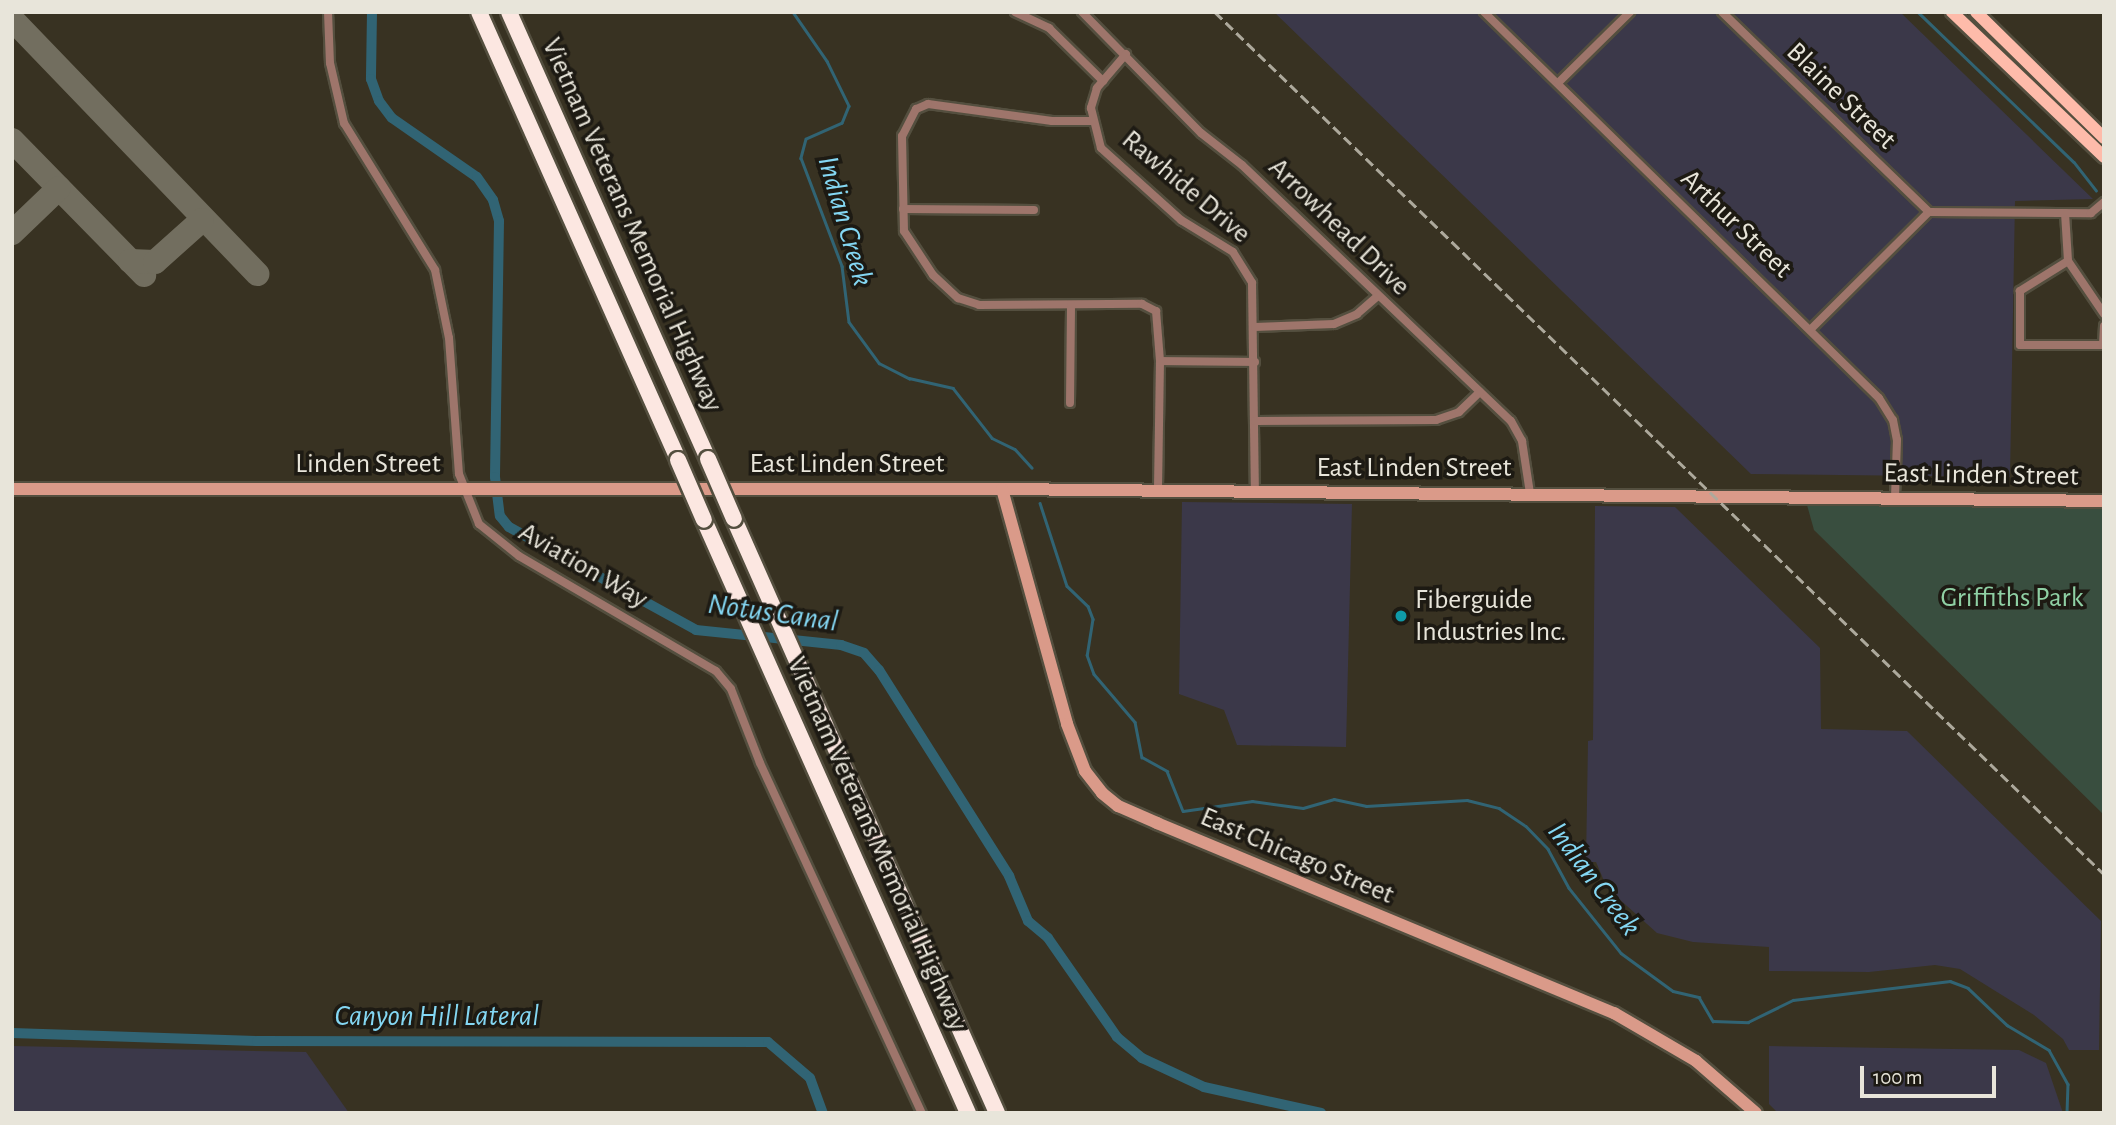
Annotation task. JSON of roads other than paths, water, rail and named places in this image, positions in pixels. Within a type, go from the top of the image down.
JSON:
[{"type":"highway","name":"Vietnam Veterans Memorial Highway","points":[[479,12],[968,1113]]},
{"type":"highway","name":"Vietnam Veterans Memorial Highway","points":[[509,12],[997,1113]]},
{"type":"main road","points":[[1952,12],[2104,157]]},
{"type":"main road","points":[[1976,12],[2104,138]]},
{"type":"main road","name":"Linden Street","points":[[12,489],[725,489]]},
{"type":"main road","name":"East Linden Street","points":[[725,489],[1530,493],[2104,501]]},
{"type":"main road","name":"East Chicago Street","points":[[1002,489],[1067,724],[1084,771],[1102,793],[1118,806],[1157,823],[1614,1013],[1696,1061],[1756,1113]]},
{"type":"street","name":"Aviation Way","points":[[328,12],[330,63],[344,123],[418,238],[440,289],[465,489],[479,524],[503,547],[716,671],[731,689],[760,763],[922,1113]]},
{"type":"street","points":[[1015,12],[1049,28],[1103,81]]},
{"type":"street","name":"Arrowhead Drive","points":[[1082,12],[1201,133],[1242,164],[1511,421],[1522,441],[1530,493]]},
{"type":"street","name":"Arthur Street","points":[[1484,12],[1559,82],[1879,398],[1893,420],[1895,498]]},
{"type":"street","points":[[1559,82],[1630,12]]},
{"type":"street","name":"Blaine Street","points":[[1722,12],[1928,212]]},
{"type":"street","name":"Rawhide Drive","points":[[1126,54],[1103,81],[1091,108],[1092,121],[1101,148],[1181,220],[1233,252],[1252,283],[1255,327],[1255,492]]},
{"type":"street","points":[[1092,121],[1052,121],[942,105],[916,109],[902,136],[904,231],[915,253],[958,298],[979,305],[1142,304],[1156,311],[1160,360],[1158,491]]},
{"type":"street","points":[[1811,329],[1928,212],[2091,213],[2104,202]]},
{"type":"street","points":[[903,209],[1034,210]]},
{"type":"street","points":[[2065,213],[2068,261],[2104,314]]},
{"type":"street","points":[[2068,261],[2020,290],[2020,345],[2103,345],[2104,327]]},
{"type":"street","points":[[1255,327],[1334,324],[1357,314],[1378,296]]},
{"type":"street","points":[[1070,403],[1071,305]]},
{"type":"street","points":[[1160,360],[1255,362]]},
{"type":"street","points":[[1255,421],[1436,420],[1459,412],[1480,392]]},
{"type":"waterway","name":"Notus Canal","points":[[372,12],[371,79],[379,101],[392,118],[477,177],[493,200],[499,221],[495,477],[500,516],[509,527],[696,630],[841,645],[864,653],[879,670],[1009,876],[1028,921],[1048,938],[1117,1037],[1142,1058],[1204,1087],[1321,1113]]},
{"type":"waterway","name":"Indian Creek","points":[[793,12],[827,61],[849,106],[842,123],[806,139],[801,158],[842,266],[849,322],[879,363],[909,378],[953,388],[992,438],[1015,449],[1032,468]]},
{"type":"waterway","points":[[1918,12],[2074,162],[2096,190]]},
{"type":"waterway","name":"Indian Creek","points":[[1040,503],[1067,586],[1088,606],[1093,619],[1087,655],[1094,674],[1135,722],[1142,757],[1167,771],[1183,811],[1252,801],[1303,808],[1334,799],[1366,806],[1467,800],[1499,808],[1526,826],[1548,849],[1569,888],[1621,953],[1673,991],[1699,997],[1713,1021],[1748,1022],[1793,1000],[1950,981],[1968,988],[2007,1025],[2049,1050],[2068,1084],[2067,1113]]},
{"type":"waterway","name":"Canyon Hill Lateral","points":[[12,1033],[257,1041],[768,1042],[810,1078],[823,1113]]},
{"type":"railway","points":[[1215,12],[2104,874]]},
{"type":"place","name":"Fiberguide Industries Inc.","points":[[1401,616]]},
{"type":"park label","name":"Griffiths Park","points":[[2012,598]]}]
